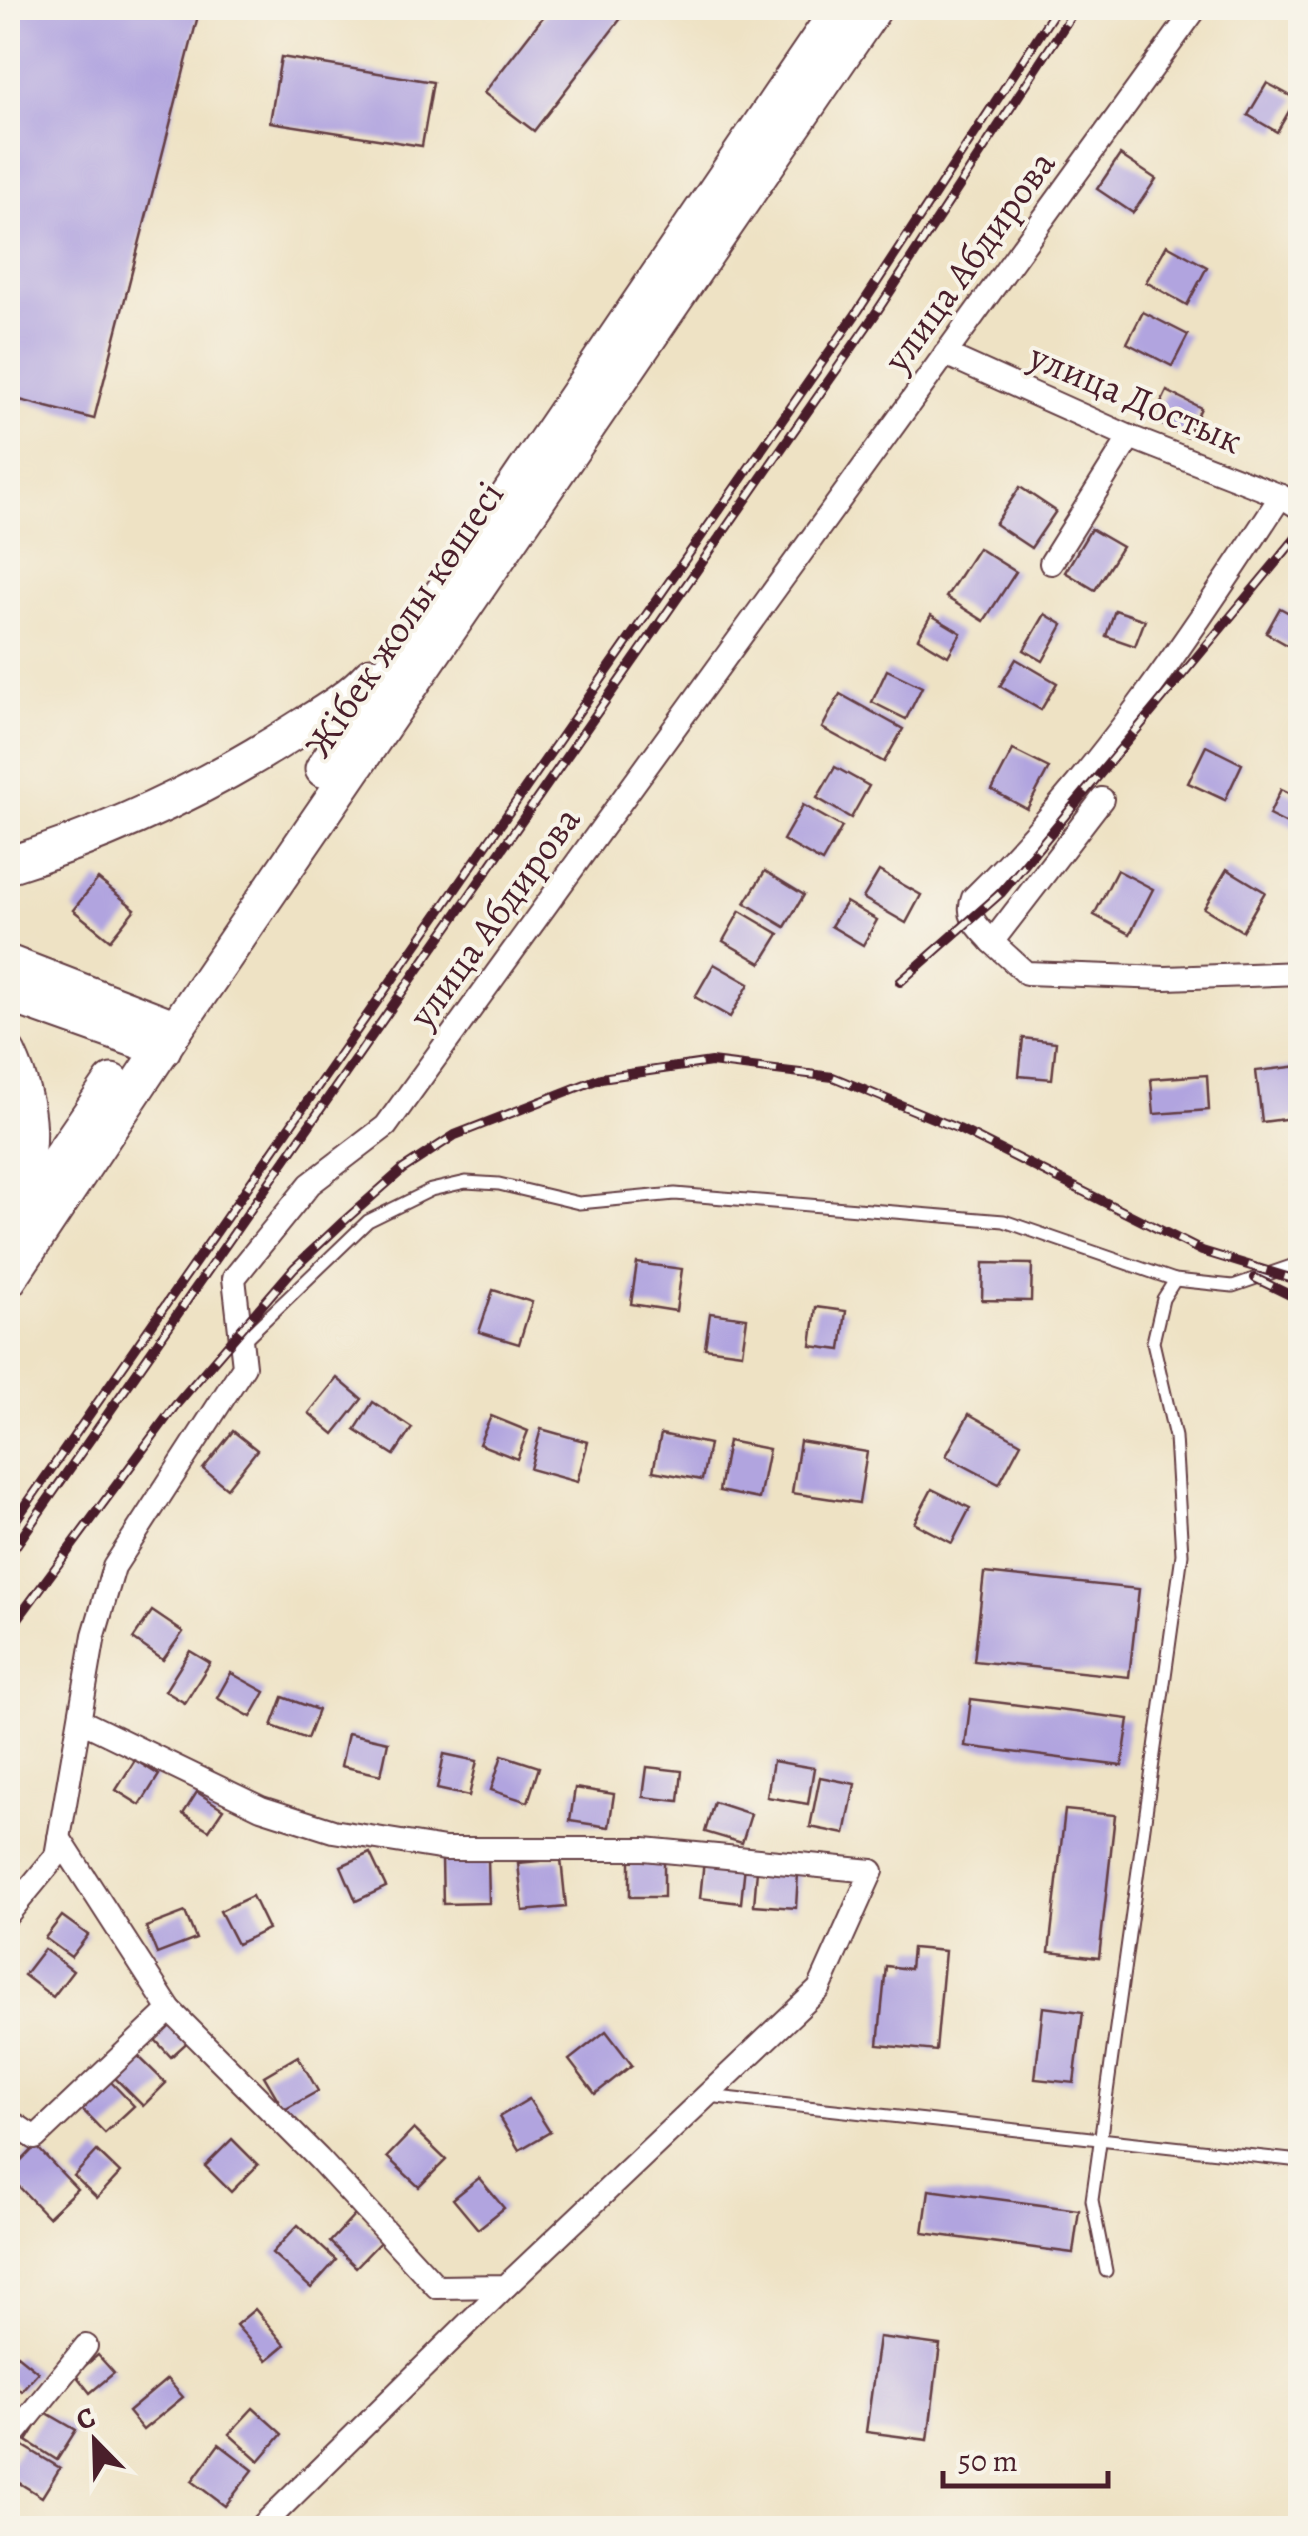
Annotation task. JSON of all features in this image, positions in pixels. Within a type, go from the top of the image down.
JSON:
[{"type":"main road","name":"Жібек жолы көшесі","points":[[421,624],[840,8]]},
{"type":"main road","name":"Жібек жолы көшесі","points":[[8,1280],[158,1034],[874,8]]},
{"type":"main road","points":[[8,865],[80,842],[264,752],[354,694],[421,624]]},
{"type":"main road","points":[[8,1233],[158,1034],[421,624]]},
{"type":"main road","points":[[8,963],[158,1034]]},
{"type":"main road","points":[[8,994],[158,1034]]},
{"type":"main road","points":[[8,1054],[29,1123],[26,1172],[8,1219]]},
{"type":"street","name":"улица Абдирова","points":[[8,1914],[56,1856],[94,1636],[114,1567],[244,1366],[234,1278],[310,1184],[386,1126],[1196,8]]},
{"type":"street","name":"улица Достык","points":[[945,354],[1130,437],[1291,502]]},
{"type":"street","points":[[1051,562],[1130,437]]},
{"type":"street","points":[[1291,502],[1126,722],[972,898],[969,908],[972,919],[992,942],[1026,972],[1166,978],[1300,973]]},
{"type":"street","points":[[992,942],[1102,800]]},
{"type":"street","points":[[81,1720],[261,1808],[333,1831],[445,1848],[644,1849],[872,1871],[819,1989],[506,2286],[260,2528]]},
{"type":"street","points":[[59,1838],[170,2010],[319,2158],[438,2287],[506,2286]]},
{"type":"street","points":[[10,2126],[35,2138],[170,2010]]},
{"type":"street","points":[[8,2442],[86,2346]]},
{"type":"lane","points":[[241,1343],[368,1221],[431,1190],[466,1182],[499,1184],[579,1203],[676,1194],[1004,1222],[1176,1280],[1233,1286],[1300,1263]]},
{"type":"lane","points":[[1106,2271],[1092,2200],[1182,1554],[1175,1437],[1154,1342],[1163,1299],[1176,1280]]},
{"type":"lane","points":[[706,2096],[1300,2161]]},
{"type":"building","points":[[8,8],[200,8],[94,419],[8,397]]},
{"type":"building","points":[[550,8],[629,8],[534,131],[484,93]]},
{"type":"building","points":[[281,57],[433,82],[422,146],[270,122]]},
{"type":"building","points":[[1267,83],[1296,99],[1277,132],[1248,115]]},
{"type":"building","points":[[1120,155],[1156,179],[1133,213],[1097,189]]},
{"type":"building","points":[[1167,245],[1207,267],[1187,305],[1146,282]]},
{"type":"building","points":[[1143,312],[1188,335],[1172,366],[1127,343]]},
{"type":"building","points":[[1167,391],[1201,408],[1187,437],[1153,420]]},
{"type":"building","points":[[1020,487],[1056,511],[1031,548],[995,524]]},
{"type":"building","points":[[1091,529],[1122,547],[1095,590],[1065,572]]},
{"type":"building","points":[[978,548],[1016,572],[984,621],[946,597]]},
{"type":"building","points":[[1280,608],[1300,619],[1300,652],[1266,633]]},
{"type":"building","points":[[1115,610],[1145,620],[1135,646],[1106,636]]},
{"type":"building","points":[[1045,614],[1063,625],[1043,661],[1024,650]]},
{"type":"building","points":[[931,615],[961,633],[948,656],[918,638]]},
{"type":"building","points":[[1016,659],[1057,683],[1041,710],[1000,686]]},
{"type":"building","points":[[887,670],[922,687],[906,719],[872,702]]},
{"type":"building","points":[[840,694],[903,729],[884,762],[822,728]]},
{"type":"building","points":[[1206,746],[1242,764],[1225,800],[1188,783]]},
{"type":"building","points":[[1013,750],[1049,768],[1027,809],[992,790]]},
{"type":"building","points":[[835,767],[869,786],[851,818],[817,798]]},
{"type":"building","points":[[1281,789],[1300,798],[1295,828],[1269,815]]},
{"type":"building","points":[[803,805],[842,827],[822,862],[783,840]]},
{"type":"building","points":[[1227,869],[1265,892],[1242,931],[1204,908]]},
{"type":"building","points":[[1117,870],[1153,889],[1130,934],[1094,915]]},
{"type":"building","points":[[765,871],[804,895],[785,927],[745,903]]},
{"type":"building","points":[[879,871],[921,895],[906,923],[863,898]]},
{"type":"building","points":[[98,879],[135,909],[110,940],[73,910]]},
{"type":"building","points":[[846,902],[877,920],[863,945],[831,926]]},
{"type":"building","points":[[740,911],[779,934],[761,963],[723,941]]},
{"type":"building","points":[[714,964],[749,984],[730,1017],[695,997]]},
{"type":"building","points":[[1023,1038],[1056,1042],[1052,1079],[1019,1076]]},
{"type":"building","points":[[1300,1066],[1300,1117],[1262,1122],[1256,1071]]},
{"type":"building","points":[[1207,1075],[1209,1110],[1154,1114],[1151,1079]]},
{"type":"building","points":[[637,1263],[682,1269],[676,1311],[631,1304]]},
{"type":"building","points":[[983,1263],[1032,1264],[1031,1301],[982,1300]]},
{"type":"building","points":[[493,1290],[532,1302],[519,1344],[479,1332]]},
{"type":"building","points":[[816,1307],[846,1311],[841,1350],[811,1346]]},
{"type":"building","points":[[710,1313],[747,1318],[742,1353],[705,1348]]},
{"type":"building","points":[[337,1378],[362,1399],[334,1434],[309,1413]]},
{"type":"building","points":[[373,1402],[412,1428],[394,1455],[355,1430]]},
{"type":"building","points":[[969,1414],[1021,1443],[999,1484],[946,1456]]},
{"type":"building","points":[[491,1416],[528,1431],[517,1459],[479,1444]]},
{"type":"building","points":[[541,1429],[588,1442],[577,1482],[530,1469]]},
{"type":"building","points":[[233,1431],[257,1450],[227,1488],[203,1469]]},
{"type":"building","points":[[661,1434],[709,1444],[702,1480],[653,1471]]},
{"type":"building","points":[[728,1441],[769,1449],[759,1499],[719,1491]]},
{"type":"building","points":[[800,1441],[867,1452],[859,1503],[792,1493]]},
{"type":"building","points":[[932,1489],[970,1508],[952,1543],[914,1523]]},
{"type":"building","points":[[984,1573],[1139,1589],[1129,1677],[974,1661]]},
{"type":"building","points":[[152,1611],[183,1632],[163,1660],[133,1639]]},
{"type":"building","points":[[190,1651],[210,1663],[185,1703],[165,1691]]},
{"type":"building","points":[[231,1673],[265,1692],[251,1717],[217,1698]]},
{"type":"building","points":[[283,1697],[318,1710],[307,1739],[272,1726]]},
{"type":"building","points":[[971,1699],[1129,1719],[1122,1766],[965,1746]]},
{"type":"building","points":[[348,1733],[388,1742],[381,1775],[341,1766]]},
{"type":"building","points":[[444,1754],[477,1761],[469,1796],[437,1789]]},
{"type":"building","points":[[502,1755],[539,1767],[528,1802],[491,1790]]},
{"type":"building","points":[[135,1760],[159,1775],[140,1805],[116,1790]]},
{"type":"building","points":[[773,1761],[814,1768],[808,1804],[767,1797]]},
{"type":"building","points":[[647,1767],[682,1771],[679,1801],[643,1797]]},
{"type":"building","points":[[820,1777],[855,1784],[845,1834],[810,1827]]},
{"type":"building","points":[[575,1788],[614,1794],[609,1827],[570,1821]]},
{"type":"building","points":[[197,1792],[223,1809],[209,1830],[183,1814]]},
{"type":"building","points":[[714,1802],[751,1814],[742,1843],[705,1832]]},
{"type":"building","points":[[1065,1810],[1115,1815],[1099,1958],[1049,1952]]},
{"type":"building","points":[[370,1853],[386,1887],[356,1901],[341,1866]]},
{"type":"building","points":[[488,1858],[489,1903],[443,1904],[442,1859]]},
{"type":"building","points":[[561,1859],[566,1907],[523,1911],[518,1863]]},
{"type":"building","points":[[630,1859],[664,1859],[664,1897],[630,1897]]},
{"type":"building","points":[[704,1860],[745,1865],[741,1903],[700,1898]]},
{"type":"building","points":[[757,1870],[798,1873],[796,1908],[754,1905]]},
{"type":"building","points":[[252,1896],[268,1929],[237,1944],[220,1911]]},
{"type":"building","points":[[185,1912],[196,1939],[157,1954],[146,1927]]},
{"type":"building","points":[[62,1916],[88,1935],[71,1957],[45,1938]]},
{"type":"building","points":[[912,1948],[945,1951],[936,2051],[878,2045],[886,1966],[910,1969]]},
{"type":"building","points":[[44,1949],[73,1971],[53,1997],[24,1975]]},
{"type":"building","points":[[1043,2007],[1083,2012],[1074,2083],[1035,2079]]},
{"type":"building","points":[[171,2015],[192,2038],[171,2057],[150,2034]]},
{"type":"building","points":[[606,2031],[632,2065],[595,2094],[569,2060]]},
{"type":"building","points":[[137,2055],[166,2083],[143,2106],[115,2078]]},
{"type":"building","points":[[298,2056],[318,2091],[284,2110],[264,2076]]},
{"type":"building","points":[[109,2080],[134,2106],[105,2133],[80,2107]]},
{"type":"building","points":[[529,2099],[550,2132],[519,2150],[499,2117]]},
{"type":"building","points":[[414,2129],[446,2160],[419,2187],[387,2157]]},
{"type":"building","points":[[232,2139],[258,2165],[231,2192],[205,2166]]},
{"type":"building","points":[[36,2146],[77,2189],[48,2217],[8,2175]]},
{"type":"building","points":[[97,2151],[120,2173],[97,2198],[74,2176]]},
{"type":"building","points":[[479,2178],[504,2208],[478,2229],[453,2199]]},
{"type":"building","points":[[929,2190],[1079,2210],[1073,2253],[923,2233]]},
{"type":"building","points":[[355,2215],[382,2240],[356,2267],[330,2242]]},
{"type":"building","points":[[298,2225],[336,2260],[311,2288],[272,2253]]},
{"type":"building","points":[[255,2309],[285,2345],[267,2360],[236,2325]]},
{"type":"building","points":[[879,2337],[940,2345],[928,2440],[866,2432]]},
{"type":"building","points":[[17,2355],[38,2372],[21,2391],[8,2379],[8,2366]]},
{"type":"building","points":[[98,2355],[114,2373],[90,2393],[75,2374]]},
{"type":"building","points":[[167,2379],[183,2397],[143,2430],[128,2412]]},
{"type":"building","points":[[253,2408],[282,2434],[259,2461],[229,2434]]},
{"type":"building","points":[[45,2412],[76,2430],[57,2460],[27,2441]]},
{"type":"building","points":[[219,2444],[253,2470],[225,2506],[192,2481]]},
{"type":"building","points":[[22,2445],[60,2468],[42,2497],[8,2476],[8,2468]]},
{"type":"railway","points":[[8,1531],[858,311],[1057,8]]},
{"type":"railway","points":[[8,1557],[874,316],[1076,8]]},
{"type":"railway","points":[[900,982],[1001,893],[1300,533]]},
{"type":"railway","points":[[8,1632],[175,1406],[294,1268],[344,1221],[403,1169],[455,1135],[601,1078],[711,1062],[833,1077],[959,1129],[1202,1251],[1300,1281]]},
{"type":"railway","points":[[1255,1278],[1300,1300]]}]
